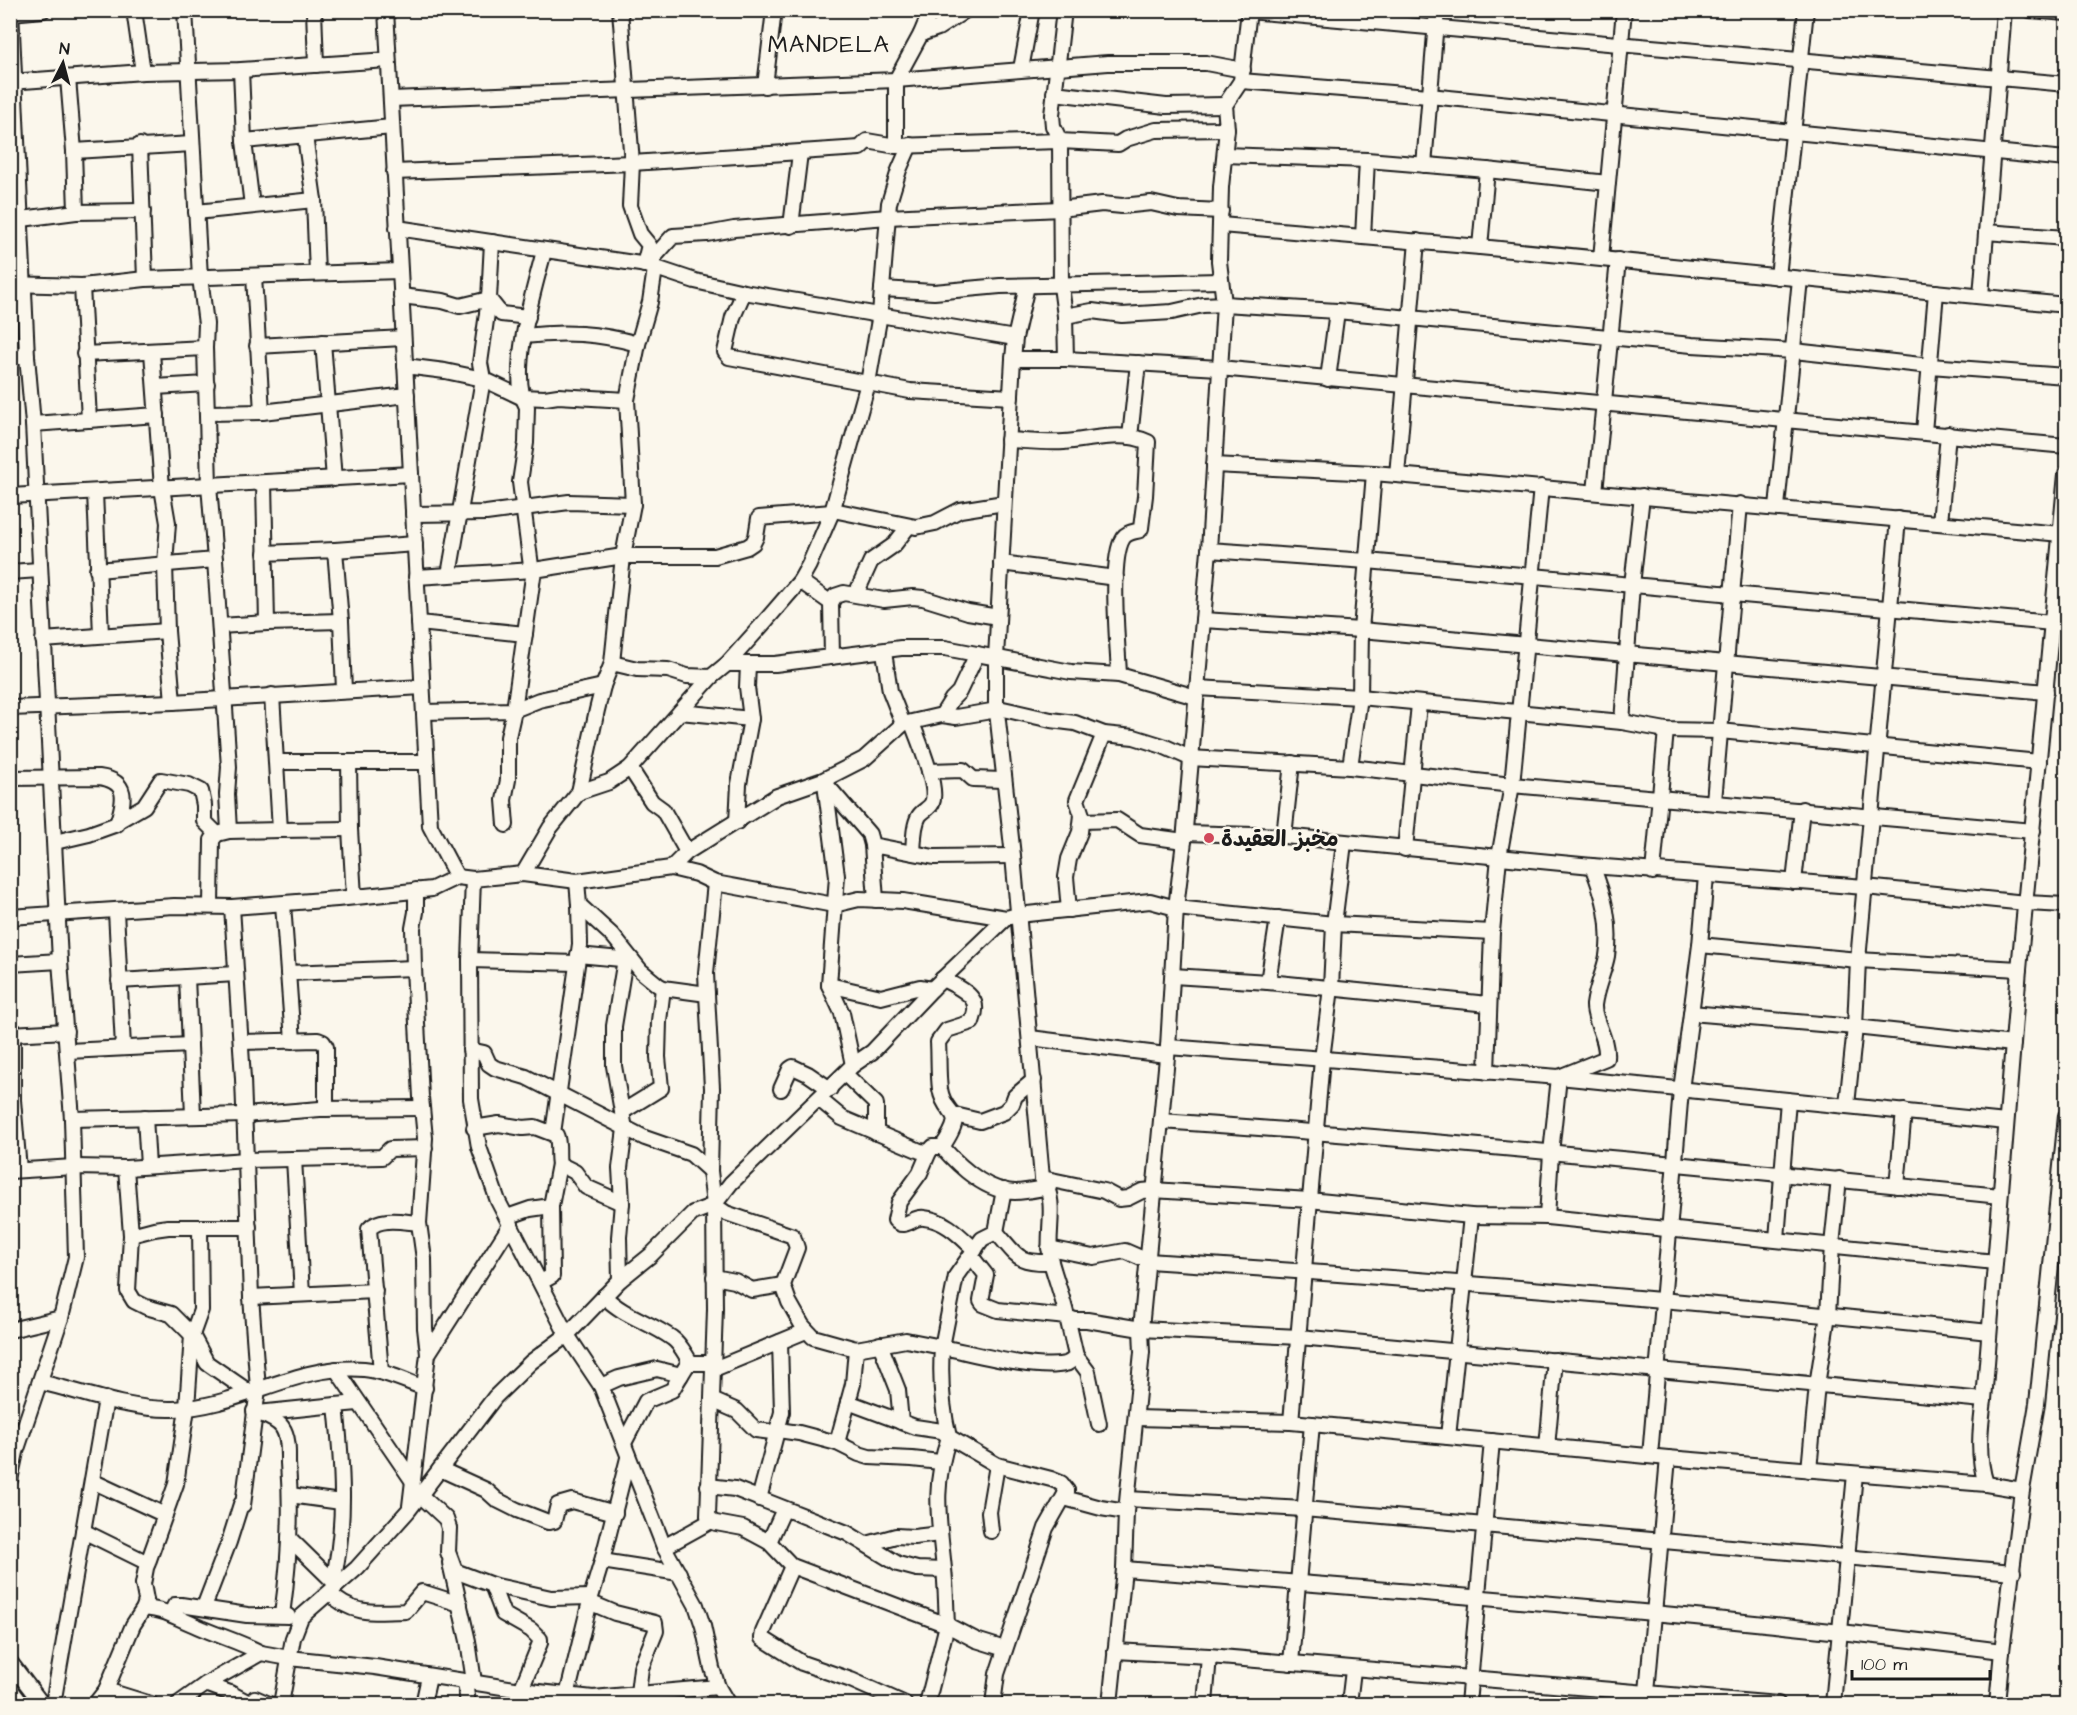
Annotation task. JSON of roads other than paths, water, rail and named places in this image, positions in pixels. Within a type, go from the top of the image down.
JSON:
[{"type":"street","points":[[10,1480],[13,1451],[40,1382],[61,1318],[76,1257],[72,1119],[60,961],[33,424],[18,285],[22,219],[12,82],[11,12],[43,10]]},
{"type":"street","points":[[134,10],[143,72]]},
{"type":"street","points":[[185,10],[200,277],[206,324],[209,485],[230,767],[223,833]]},
{"type":"street","points":[[314,10],[316,65]]},
{"type":"street","points":[[386,10],[430,826],[458,877]]},
{"type":"street","points":[[523,874],[550,828],[579,792],[603,686],[612,663],[623,556],[633,504],[627,400],[638,344],[650,302],[649,245],[640,234],[630,206],[632,163],[620,10]]},
{"type":"street","points":[[765,86],[774,10]]},
{"type":"street","points":[[579,792],[609,782],[630,768],[711,677],[727,664],[800,581],[816,551],[833,511],[868,383],[880,314],[888,218],[903,145],[896,80],[931,10]]},
{"type":"street","points":[[921,34],[938,28],[966,10]]},
{"type":"street","points":[[1021,69],[1032,10]]},
{"type":"street","points":[[1064,10],[1054,93],[1053,126],[1060,141],[1060,286],[1065,316],[1066,359]]},
{"type":"street","points":[[1424,165],[1437,10]]},
{"type":"street","points":[[1601,258],[1624,10]]},
{"type":"street","points":[[1779,277],[1806,10]]},
{"type":"street","points":[[1981,296],[2004,10]]},
{"type":"street","points":[[2030,10],[2067,13]]},
{"type":"street","points":[[1110,1704],[1124,1569],[1127,1506],[1142,1352],[1141,1329],[1173,976],[1176,908],[1209,550],[1224,304],[1220,281],[1221,211],[1227,129],[1225,105],[1242,75],[1249,11],[1362,16],[1436,29],[2067,84]]},
{"type":"street","points":[[12,82],[143,72],[241,70],[388,60]]},
{"type":"street","points":[[391,99],[628,92],[896,80],[1108,63],[1206,63],[1242,75],[1430,96],[2067,159]]},
{"type":"street","points":[[241,70],[244,141],[252,206]]},
{"type":"street","points":[[68,78],[76,212]]},
{"type":"street","points":[[1054,93],[1166,106],[1225,105]]},
{"type":"street","points":[[244,141],[392,127]]},
{"type":"street","points":[[394,172],[632,163],[800,153],[860,148],[867,141],[903,145],[1060,141],[1118,144],[1156,130],[1227,129]]},
{"type":"street","points":[[306,136],[314,200],[317,273]]},
{"type":"street","points":[[74,151],[140,145],[192,144]]},
{"type":"street","points":[[140,145],[145,279]]},
{"type":"street","points":[[791,226],[800,153]]},
{"type":"street","points":[[1225,155],[1367,160],[1608,183]]},
{"type":"street","points":[[1363,237],[1367,160]]},
{"type":"street","points":[[1480,247],[1487,170]]},
{"type":"street","points":[[196,212],[314,200]]},
{"type":"street","points":[[649,266],[673,236],[707,234],[734,229],[1060,209],[1102,204],[1122,206],[1151,203],[1178,209],[1221,211]]},
{"type":"street","points":[[22,219],[76,212],[143,211]]},
{"type":"street","points":[[1221,225],[1601,258],[2067,305]]},
{"type":"street","points":[[398,228],[649,266],[694,281],[744,292],[1015,338]]},
{"type":"street","points":[[1986,232],[2067,238]]},
{"type":"street","points":[[449,575],[483,379],[480,363],[489,299],[492,242]]},
{"type":"street","points":[[1397,475],[1417,242]]},
{"type":"street","points":[[506,825],[504,800],[508,780],[508,737],[534,570],[531,566],[520,482],[526,443],[527,407],[521,397],[520,366],[524,336],[544,250]]},
{"type":"street","points":[[1595,492],[1618,260]]},
{"type":"street","points":[[18,285],[82,286],[145,279],[400,271]]},
{"type":"street","points":[[254,276],[262,412]]},
{"type":"street","points":[[1777,507],[1800,279]]},
{"type":"street","points":[[882,289],[934,292],[988,286],[1220,281]]},
{"type":"street","points":[[82,286],[88,420]]},
{"type":"street","points":[[1028,286],[1015,338],[1013,359],[996,657],[996,711],[1012,856],[1012,916],[1030,1038],[1045,1183],[1051,1219],[1049,1248],[1051,1262],[1076,1356],[1088,1372],[1099,1424]]},
{"type":"street","points":[[744,292],[730,328],[725,352],[729,357],[910,391],[1011,397]]},
{"type":"street","points":[[1924,432],[1936,292]]},
{"type":"street","points":[[401,296],[443,301],[460,306],[489,299]]},
{"type":"street","points":[[489,299],[501,314],[528,317]]},
{"type":"street","points":[[1065,316],[1092,311],[1122,315],[1172,312],[1203,305],[1224,304],[1410,317],[1610,338],[1794,351],[1930,366],[2067,376]]},
{"type":"street","points":[[1329,379],[1337,311]]},
{"type":"street","points":[[524,336],[590,333],[638,344]]},
{"type":"street","points":[[257,346],[403,338]]},
{"type":"street","points":[[323,342],[334,479]]},
{"type":"street","points":[[84,354],[205,348]]},
{"type":"street","points":[[152,352],[162,488],[168,523],[165,564],[167,632],[173,702]]},
{"type":"street","points":[[10,358],[27,356]]},
{"type":"street","points":[[1013,359],[1066,359],[1219,368],[2067,446]]},
{"type":"street","points":[[1130,437],[1138,363]]},
{"type":"street","points":[[405,366],[483,379],[521,397],[558,396],[627,400]]},
{"type":"street","points":[[155,387],[207,384]]},
{"type":"street","points":[[208,413],[262,412],[406,395]]},
{"type":"street","points":[[33,424],[157,416]]},
{"type":"street","points":[[1940,523],[1948,434]]},
{"type":"street","points":[[1008,440],[1049,442],[1130,437],[1145,440],[1149,444],[1140,530],[1126,535],[1122,540],[1116,565],[1119,675]]},
{"type":"street","points":[[1214,465],[1374,473],[2061,534]]},
{"type":"street","points":[[1350,767],[1360,697],[1361,630],[1374,473]]},
{"type":"street","points":[[10,496],[411,474]]},
{"type":"street","points":[[1986,1484],[1979,1447],[2019,969],[2067,474]]},
{"type":"street","points":[[264,483],[267,623]]},
{"type":"street","points":[[1487,1072],[1492,932],[1499,857],[1512,785],[1520,713],[1541,488]]},
{"type":"street","points":[[94,492],[100,635]]},
{"type":"street","points":[[1622,722],[1632,585],[1642,496]]},
{"type":"street","points":[[413,514],[486,513],[569,502],[633,504]]},
{"type":"street","points":[[416,577],[534,570],[623,556],[715,556],[747,547],[753,543],[759,518],[833,511],[908,527],[927,525],[968,508],[1004,503]]},
{"type":"street","points":[[1714,801],[1740,504]]},
{"type":"street","points":[[1847,1105],[1898,519]]},
{"type":"street","points":[[856,594],[871,561],[894,545],[908,527]]},
{"type":"street","points":[[266,553],[415,544]]},
{"type":"street","points":[[335,550],[344,690]]},
{"type":"street","points":[[1209,550],[1367,561],[2052,623]]},
{"type":"street","points":[[98,570],[215,560]]},
{"type":"street","points":[[1001,563],[1116,578]]},
{"type":"street","points":[[10,572],[39,570]]},
{"type":"street","points":[[800,581],[831,603]]},
{"type":"street","points":[[832,657],[831,603],[839,594],[856,594],[890,601],[923,598],[968,612],[998,617]]},
{"type":"street","points":[[1203,620],[1361,630],[2046,692]]},
{"type":"street","points":[[220,626],[341,621]]},
{"type":"street","points":[[419,623],[525,634]]},
{"type":"street","points":[[43,640],[167,632]]},
{"type":"street","points":[[727,664],[775,664],[921,647],[945,648],[1071,672],[1119,675],[1196,693],[1360,697],[1622,722],[1666,730],[1720,731],[2039,762]]},
{"type":"street","points":[[885,651],[890,692],[908,723],[929,771],[932,785],[932,803],[916,821],[913,853]]},
{"type":"street","points":[[942,715],[959,692],[977,654]]},
{"type":"street","points":[[612,663],[637,669],[668,670],[687,676],[711,677]]},
{"type":"street","points":[[737,822],[739,784],[752,719],[747,687],[748,665]]},
{"type":"street","points":[[424,712],[514,710],[539,700],[603,686]]},
{"type":"street","points":[[10,708],[173,702],[422,687]]},
{"type":"street","points":[[273,695],[280,830]]},
{"type":"street","points":[[1405,849],[1419,704]]},
{"type":"street","points":[[671,868],[687,852],[777,796],[824,781],[864,759],[908,723],[942,715],[956,717],[1010,710],[1075,723],[1104,734],[1134,737],[1190,758],[1350,767],[1512,785],[1714,801],[2033,831]]},
{"type":"street","points":[[680,712],[752,719]]},
{"type":"street","points":[[1653,872],[1666,730]]},
{"type":"street","points":[[1070,910],[1067,867],[1079,838],[1082,821],[1077,800],[1104,734]]},
{"type":"street","points":[[277,762],[426,762]]},
{"type":"street","points":[[349,762],[354,897]]},
{"type":"street","points":[[1284,836],[1292,763]]},
{"type":"street","points":[[630,768],[652,802],[663,810],[687,852]]},
{"type":"street","points":[[929,771],[963,770],[977,780],[1004,780]]},
{"type":"street","points":[[10,777],[51,776],[112,779],[120,785],[123,792],[118,821]]},
{"type":"street","points":[[55,843],[114,825],[144,806],[161,780],[189,785],[201,791],[204,821],[223,833]]},
{"type":"street","points":[[824,781],[869,834],[872,845],[876,900]]},
{"type":"street","points":[[824,781],[837,876],[829,985],[842,1012],[849,1070],[876,1104],[876,1133]]},
{"type":"street","points":[[1794,882],[1802,809]]},
{"type":"street","points":[[1082,821],[1117,820],[1140,835],[1284,836],[1653,872],[1865,887],[2067,905]]},
{"type":"street","points":[[211,905],[212,840],[223,833],[350,829]]},
{"type":"street","points":[[1291,1422],[1309,1200],[1331,988],[1334,924],[1344,843]]},
{"type":"street","points":[[872,845],[934,857],[1012,856]]},
{"type":"street","points":[[1559,1077],[1606,1058],[1607,1048],[1594,1007],[1607,957],[1609,931],[1602,890],[1592,866]]},
{"type":"street","points":[[10,917],[211,905],[283,904],[432,889],[458,877],[473,879],[523,874],[577,881],[671,868],[696,874],[715,883],[834,905],[859,899],[903,901],[1012,916],[1146,901],[1176,908],[1334,924],[1492,932]]},
{"type":"street","points":[[1650,1456],[1681,1090],[1700,945],[1706,876]]},
{"type":"street","points":[[473,879],[470,960],[471,1100],[474,1128],[488,1174],[567,1335],[601,1386],[664,1547],[696,1605],[718,1687],[728,1704]]},
{"type":"street","points":[[553,1133],[579,944],[577,881]]},
{"type":"street","points":[[711,1521],[708,1516],[708,1486],[714,1366],[714,1204],[710,1171],[712,1088],[706,973],[715,883]]},
{"type":"street","points":[[410,1508],[428,1354],[425,1328],[424,1259],[419,1223],[426,1138],[422,1108],[414,968],[413,928],[416,890]]},
{"type":"street","points":[[283,904],[293,1041]]},
{"type":"street","points":[[579,905],[613,936],[629,960],[652,981],[663,988],[707,994]]},
{"type":"street","points":[[204,1607],[241,1504],[243,1505],[256,1412],[253,1390],[245,1115],[232,906]]},
{"type":"street","points":[[116,911],[123,1047]]},
{"type":"street","points":[[281,1704],[293,1638],[301,1617],[357,1568],[410,1508],[495,1397],[531,1362],[567,1335],[620,1280],[651,1255],[693,1213],[714,1204],[731,1183],[849,1070],[872,1052],[942,979],[1012,916]]},
{"type":"street","points":[[1268,982],[1278,918]]},
{"type":"street","points":[[1700,945],[1858,960],[2019,969]]},
{"type":"street","points":[[470,960],[629,960]]},
{"type":"street","points":[[620,1280],[619,1237],[622,1203],[620,1168],[625,1129],[614,1066],[614,1026],[629,960]]},
{"type":"street","points":[[10,964],[60,961]]},
{"type":"street","points":[[288,973],[414,968]]},
{"type":"street","points":[[119,981],[236,974]]},
{"type":"street","points":[[1173,976],[1268,982],[1488,1004]]},
{"type":"street","points":[[187,977],[193,1115]]},
{"type":"street","points":[[942,979],[957,986],[974,1001],[976,1008],[972,1022],[947,1030],[938,1041],[940,1090],[955,1115],[953,1132],[942,1147]]},
{"type":"street","points":[[829,985],[880,996],[920,987],[932,989]]},
{"type":"street","points":[[622,1112],[661,1088],[658,1021],[663,988]]},
{"type":"street","points":[[1691,1013],[2013,1044]]},
{"type":"street","points":[[66,1031],[12,1034],[15,1171],[382,1156],[390,1149],[424,1148]]},
{"type":"street","points":[[1030,1038],[1167,1051],[1322,1059],[1559,1077],[2006,1122]]},
{"type":"street","points":[[241,1042],[318,1040],[323,1042],[326,1047],[326,1109]]},
{"type":"street","points":[[68,1051],[190,1044]]},
{"type":"street","points":[[470,1050],[484,1053],[489,1064],[495,1068],[526,1077],[625,1129],[691,1154],[710,1171]]},
{"type":"street","points":[[781,1089],[793,1067],[830,1089]]},
{"type":"street","points":[[1547,1217],[1559,1077]]},
{"type":"street","points":[[955,1115],[980,1120],[1004,1112],[1016,1096],[1034,1080]]},
{"type":"street","points":[[819,1099],[842,1118],[920,1151],[929,1152]]},
{"type":"street","points":[[1777,1239],[1788,1100]]},
{"type":"street","points":[[72,1119],[245,1115],[326,1109],[422,1108]]},
{"type":"street","points":[[1897,1186],[1904,1111]]},
{"type":"street","points":[[1997,1704],[2022,1490],[2037,1404],[2067,1116]]},
{"type":"street","points":[[145,1117],[148,1166]]},
{"type":"street","points":[[1161,1121],[1316,1132],[1675,1164],[2000,1196]]},
{"type":"street","points":[[474,1128],[499,1124],[523,1128],[535,1127],[553,1133],[558,1138],[559,1164],[551,1206],[552,1276],[541,1282]]},
{"type":"street","points":[[1984,1400],[1299,1337],[1141,1329],[1067,1317],[998,1310],[984,1306],[981,1301],[986,1275],[973,1253],[945,1223],[922,1217],[902,1225],[895,1221],[899,1202],[920,1173],[929,1152],[933,1147],[942,1147],[970,1174],[1004,1190],[1015,1192],[1045,1183],[1104,1191],[1119,1198],[1128,1198],[1142,1191],[1153,1190],[1309,1200],[1471,1216],[1547,1217],[1995,1262]]},
{"type":"street","points":[[294,1159],[302,1294]]},
{"type":"street","points":[[559,1164],[575,1172],[586,1187],[622,1203]]},
{"type":"street","points":[[126,1168],[131,1236],[128,1291],[134,1301],[171,1314],[192,1335],[207,1362],[253,1390]]},
{"type":"street","points":[[1809,1470],[1817,1385],[1828,1315],[1839,1179]]},
{"type":"street","points":[[996,1232],[1004,1190]]},
{"type":"street","points":[[714,1204],[726,1213],[793,1236],[797,1248],[783,1286],[789,1302],[806,1331],[823,1342],[856,1349],[906,1340],[1037,1365],[1065,1364],[1076,1356]]},
{"type":"street","points":[[428,1354],[509,1220],[530,1209],[551,1206]]},
{"type":"street","points":[[1448,1437],[1471,1216]]},
{"type":"street","points":[[381,1372],[369,1229],[373,1224],[381,1222],[419,1223]]},
{"type":"street","points":[[95,1704],[106,1690],[133,1625],[144,1608],[146,1600],[143,1584],[148,1563],[176,1484],[187,1408],[192,1335],[201,1310],[200,1227]]},
{"type":"street","points":[[131,1236],[154,1229],[249,1227]]},
{"type":"street","points":[[927,1704],[947,1625],[937,1504],[940,1462],[949,1437],[944,1419],[942,1347],[956,1276],[982,1239],[996,1232]]},
{"type":"street","points":[[996,1232],[1022,1260],[1030,1263],[1051,1262]]},
{"type":"street","points":[[1049,1248],[1093,1257],[1125,1251],[1148,1261],[1464,1284],[1828,1315],[1989,1332]]},
{"type":"street","points":[[714,1277],[735,1281],[752,1290],[783,1286]]},
{"type":"street","points":[[251,1297],[375,1291]]},
{"type":"street","points":[[604,1296],[613,1306],[673,1338],[687,1354],[689,1362],[672,1390],[646,1401],[624,1443]]},
{"type":"street","points":[[10,1330],[61,1318]]},
{"type":"street","points":[[689,1362],[714,1366],[806,1331]]},
{"type":"street","points":[[759,1499],[782,1412],[780,1342]]},
{"type":"street","points":[[880,1344],[898,1390],[901,1422]]},
{"type":"street","points":[[837,1443],[853,1384],[856,1349]]},
{"type":"street","points":[[1547,1446],[1555,1360]]},
{"type":"street","points":[[40,1382],[150,1408],[187,1408],[222,1401],[314,1372],[336,1369],[364,1369],[381,1372],[425,1388]]},
{"type":"street","points":[[336,1369],[412,1480]]},
{"type":"street","points":[[601,1386],[620,1378],[657,1369],[681,1375]]},
{"type":"street","points":[[53,1704],[106,1399]]},
{"type":"street","points":[[712,1400],[737,1411],[756,1430],[772,1432],[778,1430],[837,1443],[869,1457],[912,1458],[940,1462]]},
{"type":"street","points":[[848,1402],[915,1427],[942,1431],[997,1465],[1051,1479],[1061,1484],[1067,1491]]},
{"type":"street","points":[[256,1412],[358,1403]]},
{"type":"street","points":[[336,1405],[342,1453],[341,1502],[334,1586],[338,1601],[351,1609],[406,1611],[423,1592],[460,1604]]},
{"type":"street","points":[[256,1412],[275,1421],[284,1430],[287,1444],[291,1495],[287,1576],[282,1616]]},
{"type":"street","points":[[1136,1418],[1291,1422],[1668,1458],[1986,1484],[2022,1490]]},
{"type":"street","points":[[1291,1663],[1312,1424]]},
{"type":"street","points":[[1468,1704],[1492,1441]]},
{"type":"street","points":[[566,1699],[628,1458]]},
{"type":"street","points":[[1647,1692],[1668,1458]]},
{"type":"street","points":[[991,1531],[989,1512],[997,1465]]},
{"type":"street","points":[[440,1469],[486,1490],[507,1505],[548,1522],[554,1521],[558,1505],[572,1501],[615,1513]]},
{"type":"street","points":[[1833,1704],[1855,1474]]},
{"type":"street","points":[[92,1481],[165,1515]]},
{"type":"street","points":[[708,1486],[735,1489],[847,1533],[898,1564],[917,1569],[944,1570]]},
{"type":"street","points":[[1067,1491],[1065,1495],[1068,1499],[1101,1508],[1127,1506],[1304,1509],[2013,1572]]},
{"type":"street","points":[[993,1704],[997,1674],[1046,1528],[1067,1491]]},
{"type":"street","points":[[419,1494],[446,1519],[449,1528],[448,1552],[468,1641],[468,1704]]},
{"type":"street","points":[[291,1495],[341,1502]]},
{"type":"street","points":[[769,1542],[784,1509]]},
{"type":"street","points":[[664,1547],[711,1521],[743,1528],[769,1542],[792,1566],[947,1625],[976,1640],[1005,1649]]},
{"type":"street","points":[[83,1531],[148,1563]]},
{"type":"street","points":[[867,1544],[896,1536],[914,1537],[940,1534]]},
{"type":"street","points":[[289,1538],[334,1586]]},
{"type":"street","points":[[448,1552],[455,1571],[492,1585],[551,1598],[590,1599],[615,1613],[653,1622],[656,1625],[656,1631],[641,1668],[638,1693]]},
{"type":"street","points":[[602,1561],[679,1573]]},
{"type":"street","points":[[792,1566],[762,1638],[802,1663],[851,1680],[906,1704]]},
{"type":"street","points":[[1124,1569],[1476,1597],[1840,1630],[2002,1651]]},
{"type":"street","points":[[492,1585],[503,1614],[531,1630],[540,1639],[521,1690]]},
{"type":"street","points":[[171,1613],[175,1605],[204,1607],[247,1616],[301,1617]]},
{"type":"street","points":[[144,1608],[171,1613],[190,1624],[261,1653],[469,1681],[566,1699],[593,1701],[638,1693],[718,1687]]},
{"type":"street","points":[[1115,1651],[1209,1656],[1470,1680],[1778,1704]]},
{"type":"street","points":[[178,1704],[206,1684],[261,1653]]},
{"type":"street","points":[[1205,1704],[1209,1656]]},
{"type":"street","points":[[10,1662],[42,1704]]},
{"type":"street","points":[[1349,1704],[1353,1670]]},
{"type":"street","points":[[423,1704],[429,1677]]},
{"type":"street","points":[[206,1684],[251,1704],[255,1698],[269,1704]]},
{"type":"street","points":[[106,1690],[151,1704]]},
{"type":"place","name":"مخبز العقيدة","points":[[1209,838]]},
{"type":"district","name":"MANDELA","points":[[829,44]]}]
